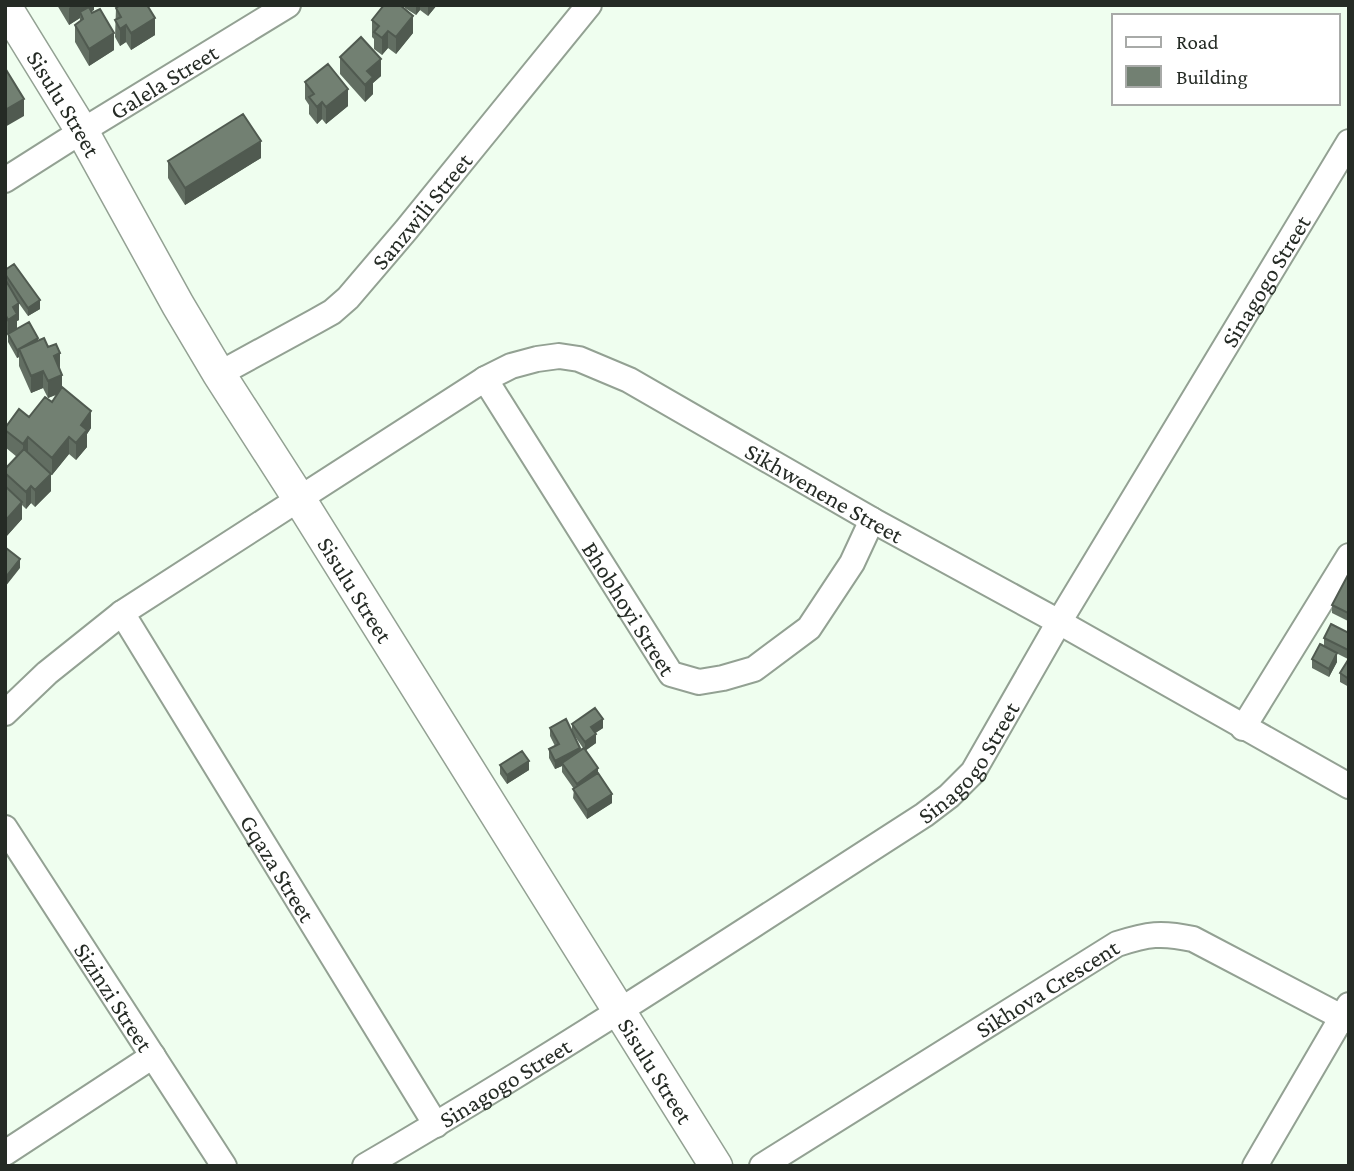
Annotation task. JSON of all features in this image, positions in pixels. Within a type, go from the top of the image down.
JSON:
[{"type":"street","name":"Galela Street","points":[[5,180],[288,5]]},
{"type":"street","name":"Sanzwili Street","points":[[219,374],[332,312],[348,299],[589,5]]},
{"type":"street","name":"Sisulu Street","points":[[5,6],[82,131],[219,374],[716,1166]]},
{"type":"street","name":"Sinagogo Street","points":[[365,1166],[619,1012],[924,815],[949,796],[973,772],[1059,622],[1349,142]]},
{"type":"street","name":"Sikhwenene Street","points":[[300,500],[485,379],[511,366],[537,359],[559,356],[579,359],[629,380],[872,520],[1349,786]]},
{"type":"street","name":"Bhobhoyi Street","points":[[485,379],[671,674],[699,682],[754,669],[809,628],[852,563],[872,520]]},
{"type":"street","points":[[5,713],[47,673],[122,613],[300,500]]},
{"type":"street","points":[[1243,728],[1349,556]]},
{"type":"street","name":"Gqaza Street","points":[[122,613],[436,1125]]},
{"type":"street","name":"Sizinzi Street","points":[[5,828],[225,1166]]},
{"type":"street","name":"Sikhova Crescent","points":[[762,1166],[1107,949],[1144,936],[1170,934],[1193,939],[1347,1014]]},
{"type":"street","points":[[1255,1166],[1347,1014]]},
{"type":"street","points":[[5,1153],[153,1056]]},
{"type":"building","points":[[120,5],[147,5],[155,18],[131,33],[126,25],[120,29],[115,20],[121,17],[116,8]]},
{"type":"building","points":[[384,5],[400,5],[413,16],[396,37],[388,31],[382,38],[374,32],[379,26],[372,20]]},
{"type":"building","points":[[89,7],[92,13],[100,9],[114,33],[89,49],[75,25],[83,19],[80,12]]},
{"type":"building","points":[[361,37],[381,59],[367,71],[373,77],[365,85],[340,57]]},
{"type":"building","points":[[328,64],[348,89],[326,107],[322,102],[317,107],[309,97],[314,94],[305,82]]},
{"type":"building","points":[[5,68],[24,99],[5,110]]},
{"type":"building","points":[[243,114],[261,141],[185,188],[168,161]]},
{"type":"building","points":[[14,264],[40,300],[28,308],[5,274],[5,270]]},
{"type":"building","points":[[5,279],[19,303],[13,307],[17,314],[8,320],[5,314]]},
{"type":"building","points":[[29,322],[38,338],[17,350],[8,334]]},
{"type":"building","points":[[44,338],[48,347],[56,344],[60,353],[54,356],[62,375],[48,381],[43,371],[31,376],[19,349]]},
{"type":"building","points":[[62,387],[91,411],[81,425],[87,430],[76,443],[69,437],[52,458],[28,437],[23,444],[5,428],[19,409],[29,417],[45,397],[52,402]]},
{"type":"building","points":[[24,449],[51,474],[35,490],[31,486],[26,492],[5,473],[5,469]]},
{"type":"building","points":[[5,486],[22,502],[5,521]]},
{"type":"building","points":[[5,549],[20,559],[5,578]]},
{"type":"building","points":[[1349,573],[1349,611],[1348,613],[1332,605]]},
{"type":"building","points":[[1331,624],[1349,633],[1348,650],[1324,638]]},
{"type":"building","points":[[1320,644],[1337,653],[1329,669],[1312,659]]},
{"type":"building","points":[[1349,661],[1349,679],[1340,673]]},
{"type":"building","points":[[595,708],[603,719],[591,727],[596,734],[585,742],[572,724]]},
{"type":"building","points":[[566,719],[580,748],[555,761],[549,749],[559,744],[550,728]]},
{"type":"building","points":[[584,748],[598,768],[577,784],[562,763]]},
{"type":"building","points":[[522,751],[529,761],[507,775],[500,765]]},
{"type":"building","points":[[598,773],[612,794],[587,810],[573,789]]}]
